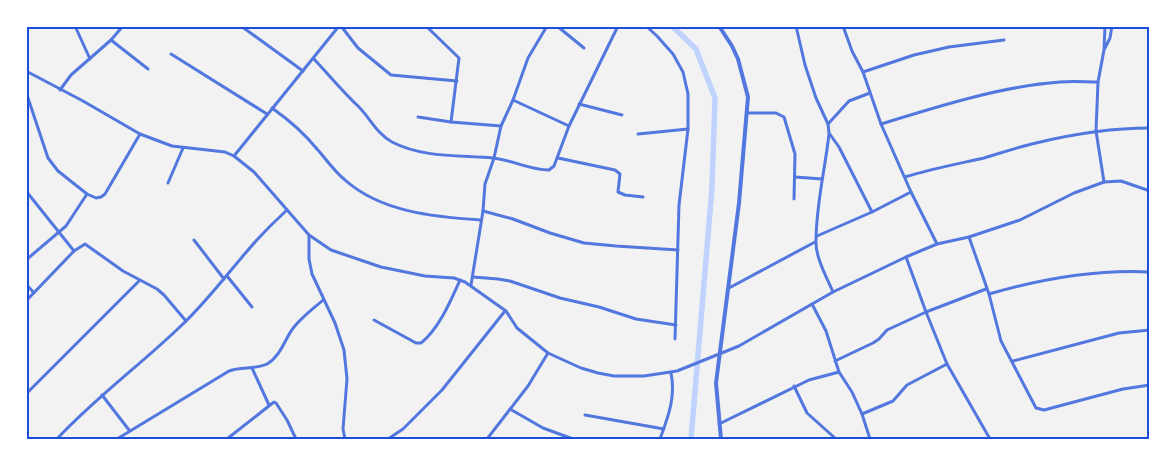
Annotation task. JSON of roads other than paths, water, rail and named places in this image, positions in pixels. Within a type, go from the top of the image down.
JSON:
[{"type":"street","points":[[76,26],[90,59]]},
{"type":"street","points":[[60,90],[71,75],[112,40],[123,26]]},
{"type":"street","points":[[241,26],[302,72]]},
{"type":"street","points":[[234,156],[266,114],[314,60],[340,26],[358,48],[391,75],[457,81]]},
{"type":"street","points":[[426,26],[459,58],[451,122]]},
{"type":"street","points":[[471,285],[483,211],[484,184],[494,158],[501,126],[513,100],[528,58],[547,26]]},
{"type":"street","points":[[557,26],[584,48]]},
{"type":"street","points":[[314,60],[359,107],[380,134],[391,142],[409,149],[436,154],[494,158],[546,171],[552,169],[558,158],[569,126],[618,26]]},
{"type":"street","points":[[646,26],[666,45],[683,72],[688,94],[688,129],[679,205],[675,339]]},
{"type":"street","points":[[719,26],[738,59],[748,97],[729,288],[716,382],[721,439]]},
{"type":"street","points":[[796,26],[808,74],[828,124],[829,133],[815,242],[833,292]]},
{"type":"street","points":[[843,26],[852,51],[863,72],[880,124],[937,244]]},
{"type":"street","points":[[1104,182],[1096,131],[1098,82],[1104,50],[1105,26]]},
{"type":"street","points":[[1104,50],[1110,38],[1112,26]]},
{"type":"street","points":[[112,40],[148,69]]},
{"type":"street","points":[[863,72],[948,47],[1004,40]]},
{"type":"street","points":[[172,54],[266,114]]},
{"type":"street","points":[[26,71],[140,134],[183,148],[225,152],[234,156],[254,172],[308,235],[332,250],[363,262],[405,273],[460,280],[471,285],[506,311],[517,328],[548,353],[581,368],[598,373],[628,376],[677,371],[721,354],[833,292],[906,257],[937,244],[969,237],[1020,220],[1074,193],[1104,182],[1121,181],[1150,191]]},
{"type":"street","points":[[880,124],[935,108],[1028,86],[1060,82],[1098,82]]},
{"type":"street","points":[[26,92],[48,158],[58,171],[87,194],[96,198],[105,194],[140,134]]},
{"type":"street","points":[[828,124],[849,101],[870,93]]},
{"type":"street","points":[[513,100],[569,126]]},
{"type":"street","points":[[579,104],[622,116]]},
{"type":"street","points":[[272,108],[307,137],[344,180],[369,197],[420,214],[481,220]]},
{"type":"street","points":[[747,113],[779,113],[784,117],[794,147],[794,199]]},
{"type":"street","points":[[418,117],[501,126]]},
{"type":"street","points":[[905,177],[1036,143],[1096,131],[1150,128]]},
{"type":"street","points":[[638,134],[688,129]]},
{"type":"street","points":[[829,133],[839,147],[872,212]]},
{"type":"street","points":[[168,183],[183,148]]},
{"type":"street","points":[[558,158],[615,170],[620,174],[618,192],[625,195],[643,197]]},
{"type":"street","points":[[795,178],[822,179]]},
{"type":"street","points":[[26,191],[74,251]]},
{"type":"street","points":[[816,236],[872,212],[911,192]]},
{"type":"street","points":[[26,260],[59,233],[78,210],[87,194]]},
{"type":"street","points":[[57,439],[102,394],[142,362],[186,321],[255,241],[287,210]]},
{"type":"street","points":[[483,211],[584,243],[678,250]]},
{"type":"street","points":[[308,235],[312,274],[335,323],[344,350],[347,379],[343,429],[345,439]]},
{"type":"street","points":[[969,237],[1001,340],[1033,404],[1040,410],[1123,389],[1150,385]]},
{"type":"street","points":[[194,240],[252,307]]},
{"type":"street","points":[[729,288],[815,242]]},
{"type":"street","points":[[26,301],[74,251],[85,244],[106,260],[164,295],[186,321]]},
{"type":"street","points":[[906,257],[947,364],[990,439]]},
{"type":"street","points":[[988,294],[1031,282],[1101,272],[1150,272]]},
{"type":"street","points":[[473,277],[504,280],[636,319],[676,325]]},
{"type":"street","points":[[26,394],[140,280]]},
{"type":"street","points":[[374,320],[416,343],[421,343],[448,307],[460,280]]},
{"type":"street","points":[[26,284],[34,293]]},
{"type":"street","points":[[835,360],[873,343],[887,330],[926,312],[986,289]]},
{"type":"street","points":[[117,439],[229,371],[261,366],[274,358],[295,326],[323,300]]},
{"type":"street","points":[[812,304],[826,331],[839,372],[852,392],[862,414],[870,439]]},
{"type":"street","points":[[388,439],[403,429],[442,390],[506,311]]},
{"type":"street","points":[[1013,361],[1119,333],[1150,330]]},
{"type":"street","points":[[488,439],[528,386],[548,353]]},
{"type":"street","points":[[862,414],[893,400],[907,385],[947,364]]},
{"type":"street","points":[[252,368],[270,405]]},
{"type":"street","points":[[719,424],[794,386],[823,375],[839,372]]},
{"type":"street","points":[[660,439],[674,391],[671,373]]},
{"type":"street","points":[[794,386],[807,413],[836,439]]},
{"type":"street","points":[[102,394],[129,430]]},
{"type":"street","points":[[227,439],[274,402],[287,420],[296,439]]},
{"type":"street","points":[[510,409],[555,433],[573,439]]},
{"type":"street","points":[[585,415],[664,429]]},
{"type":"street","points":[[553,439],[555,433]]},
{"type":"waterway","points":[[672,26],[696,49],[715,98],[712,188],[691,439]]}]
